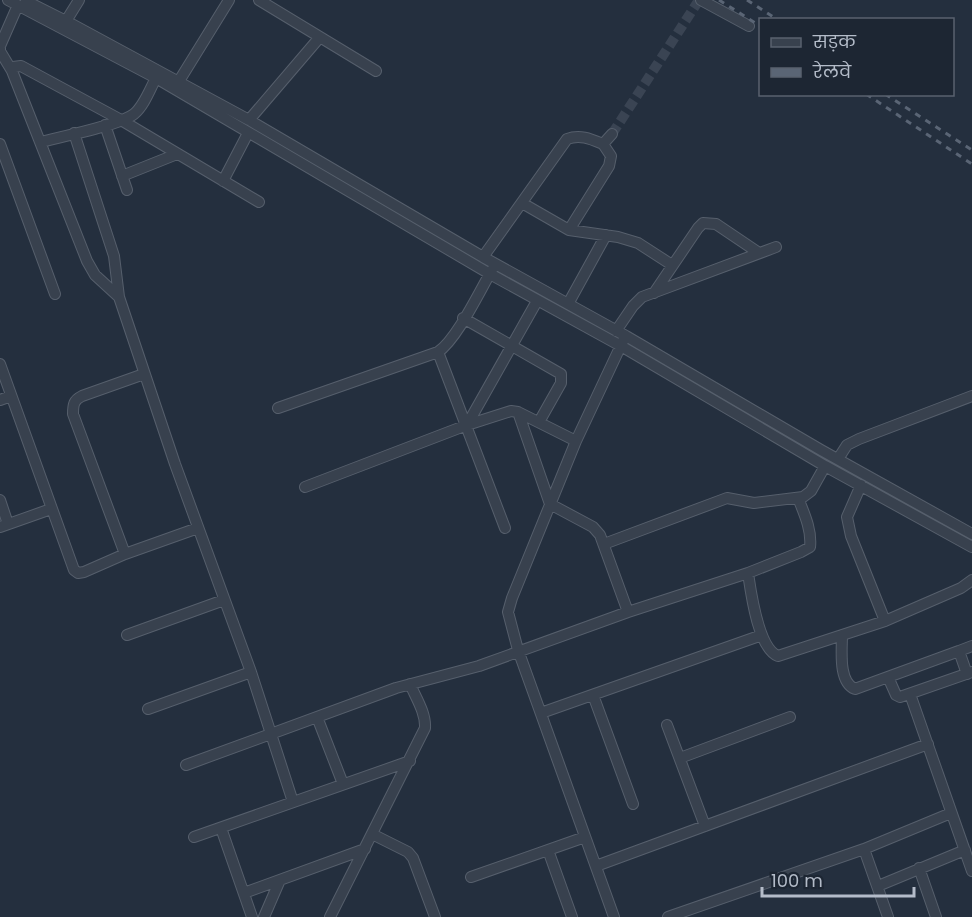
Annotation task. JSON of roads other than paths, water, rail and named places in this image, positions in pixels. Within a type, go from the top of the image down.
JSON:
[{"type":"street","points":[[8,0],[66,21],[248,133],[493,269],[568,304],[825,466],[972,547]]},
{"type":"street","points":[[66,21],[80,0]]},
{"type":"street","points":[[179,81],[229,0]]},
{"type":"street","points":[[259,0],[376,71]]},
{"type":"street","points":[[701,0],[749,26]]},
{"type":"street","points":[[21,3],[0,46],[0,51],[12,71],[91,269],[119,297]]},
{"type":"street","points":[[21,3],[122,55],[179,81],[249,120],[483,257],[493,269],[537,301],[621,337],[972,534]]},
{"type":"street","points":[[249,120],[320,37]]},
{"type":"street","points":[[12,71],[13,67],[21,66],[121,120],[259,202]]},
{"type":"street","points":[[40,142],[75,134],[134,114],[140,108],[156,78]]},
{"type":"street","points":[[105,125],[127,190]]},
{"type":"street","points":[[223,181],[248,133]]},
{"type":"street","points":[[75,134],[114,256],[119,297],[144,374],[251,672],[294,802]]},
{"type":"street","points":[[603,144],[612,134]]},
{"type":"street","points":[[483,257],[567,139],[587,138],[603,144],[611,156],[609,166],[569,230]]},
{"type":"street","points":[[0,144],[55,294]]},
{"type":"street","points":[[122,176],[177,154]]},
{"type":"street","points":[[522,202],[569,230],[606,235],[638,243],[672,265]]},
{"type":"street","points":[[654,292],[703,224],[709,222],[725,230],[759,253]]},
{"type":"street","points":[[568,304],[606,235]]},
{"type":"street","points":[[614,917],[518,651],[508,612],[550,504],[633,306],[642,297],[654,292],[776,247]]},
{"type":"street","points":[[278,408],[438,352],[446,347],[493,269]]},
{"type":"street","points":[[467,425],[537,301]]},
{"type":"street","points":[[463,318],[557,371],[562,378],[539,422]]},
{"type":"street","points":[[438,352],[505,528]]},
{"type":"street","points":[[0,364],[71,565],[78,573],[198,528]]},
{"type":"street","points":[[125,554],[73,414],[73,405],[76,399],[82,396],[144,374]]},
{"type":"street","points":[[0,400],[11,396]]},
{"type":"street","points":[[838,459],[847,446],[859,439],[972,396]]},
{"type":"street","points":[[305,487],[504,412],[518,412],[576,441]]},
{"type":"street","points":[[518,412],[550,504],[594,527],[604,544],[628,612]]},
{"type":"street","points":[[604,544],[727,498],[754,503],[798,498],[811,491],[825,466]]},
{"type":"street","points":[[861,485],[847,517],[848,524],[885,621]]},
{"type":"street","points":[[186,765],[410,684],[479,666],[628,612],[748,573],[801,552],[810,547],[808,524],[798,498]]},
{"type":"street","points":[[0,500],[4,525],[51,509]]},
{"type":"street","points":[[748,573],[754,610],[762,635],[770,652],[778,656],[885,621],[961,588],[972,580]]},
{"type":"street","points":[[127,635],[224,600]]},
{"type":"street","points":[[541,713],[762,635]]},
{"type":"street","points":[[842,635],[843,671],[851,687],[861,687],[972,646]]},
{"type":"street","points":[[888,677],[898,697],[970,673],[959,651]]},
{"type":"street","points":[[148,709],[251,672]]},
{"type":"street","points":[[330,917],[421,738],[425,720],[410,684]]},
{"type":"street","points":[[910,694],[972,871]]},
{"type":"street","points":[[593,695],[633,804]]},
{"type":"street","points":[[317,717],[343,784]]},
{"type":"street","points":[[680,758],[790,717]]},
{"type":"street","points":[[667,725],[705,826]]},
{"type":"street","points":[[596,866],[928,744]]},
{"type":"street","points":[[194,837],[410,761]]},
{"type":"street","points":[[668,917],[864,849],[951,813]]},
{"type":"street","points":[[221,828],[252,917]]},
{"type":"street","points":[[372,834],[408,852],[413,858],[435,917]]},
{"type":"street","points":[[471,877],[585,837]]},
{"type":"street","points":[[244,893],[365,849]]},
{"type":"street","points":[[864,849],[888,917]]},
{"type":"street","points":[[548,850],[572,917]]},
{"type":"street","points":[[878,886],[965,850]]},
{"type":"street","points":[[919,868],[936,917]]},
{"type":"street","points":[[264,917],[280,880]]},
{"type":"tunnel","points":[[612,134],[699,0]]},
{"type":"railway","points":[[719,0],[759,25]]},
{"type":"railway","points":[[747,0],[775,18]]},
{"type":"railway","points":[[869,96],[972,164]]},
{"type":"railway","points":[[888,96],[972,150]]}]
